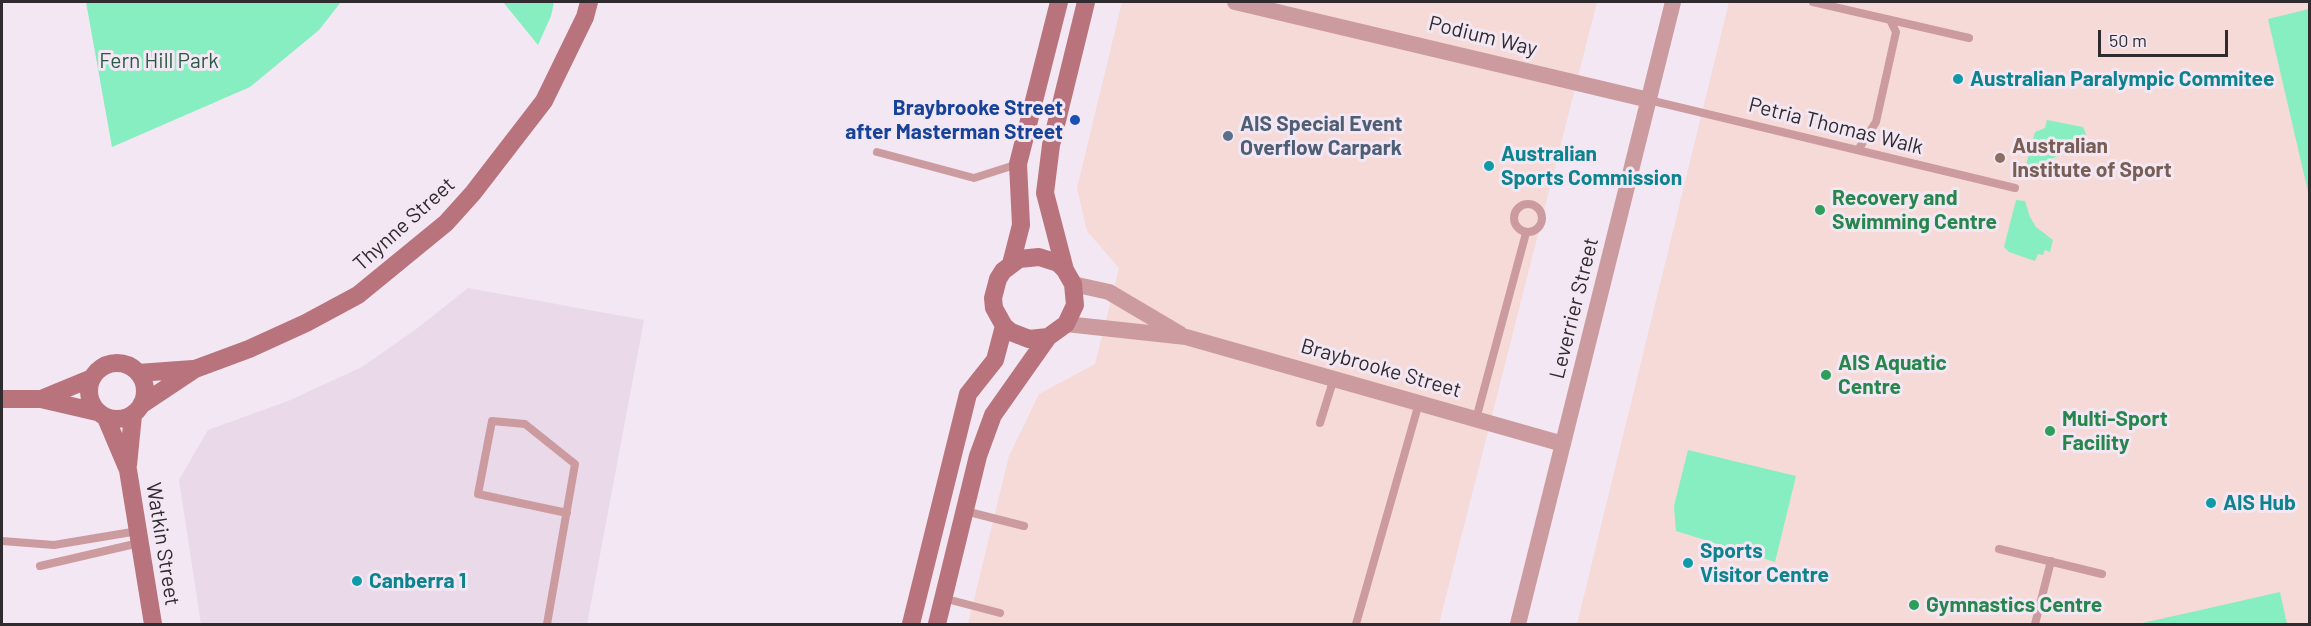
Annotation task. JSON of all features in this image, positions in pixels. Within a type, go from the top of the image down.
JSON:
[{"type":"street","name":"Thynne Street","points":[[137,410],[195,369],[249,349],[306,323],[358,295],[446,223],[473,193],[544,101],[590,2]]},
{"type":"street","points":[[1048,337],[1029,339],[1020,337],[1004,326],[994,308],[993,298],[998,279],[1011,264],[1021,225],[1018,164],[1059,2]]},
{"type":"street","points":[[937,624],[978,456],[993,415],[1048,337],[1066,324],[1075,305],[1045,193],[1051,145],[1086,2]]},
{"type":"street","name":"Podium Way","points":[[1235,2],[1649,100]]},
{"type":"street","name":"Leverrier Street","points":[[1518,624],[1673,2]]},
{"type":"street","points":[[1011,264],[1029,257],[1039,257],[1058,264],[1069,277]]},
{"type":"street","name":"Braybrooke Street","points":[[1069,277],[1109,292],[1186,337]]},
{"type":"street","name":"Braybrooke Street","points":[[1066,324],[1186,337],[1563,444]]},
{"type":"street","points":[[911,624],[968,394],[995,360],[1004,326]]},
{"type":"street","points":[[2,399],[41,399],[120,420],[137,410],[145,388],[138,373],[131,367],[115,363],[101,368],[92,378],[41,399]]},
{"type":"street","name":"Thynne Street","points":[[138,373],[195,369]]},
{"type":"street","points":[[92,378],[88,396],[102,415]]},
{"type":"street","name":"Watkin Street","points":[[128,470],[137,410]]},
{"type":"street","name":"Watkin Street","points":[[102,415],[128,470],[153,624]]},
{"type":"street","points":[[955,448],[978,456]]},
{"type":"lane","points":[[1813,2],[1969,38]]},
{"type":"lane","points":[[1858,150],[1876,122],[1896,32],[1890,20]]},
{"type":"lane","name":"Petria Thomas Walk","points":[[1649,100],[2015,188]]},
{"type":"lane","points":[[877,152],[974,178],[1018,164]]},
{"type":"lane","points":[[1476,419],[1526,233]]},
{"type":"lane","points":[[1320,423],[1334,378]]},
{"type":"lane","points":[[1356,624],[1419,402]]},
{"type":"lane","points":[[547,624],[567,513],[575,464],[525,424],[492,421],[478,494],[567,513]]},
{"type":"lane","points":[[964,510],[1024,526]]},
{"type":"lane","points":[[2,541],[54,545],[139,537]]},
{"type":"lane","points":[[40,566],[139,537]]},
{"type":"lane","points":[[1999,549],[2102,574]]},
{"type":"lane","points":[[2035,624],[2051,561]]},
{"type":"lane","points":[[943,598],[1000,613]]},
{"type":"shaded area","points":[[1122,2],[1597,2],[1439,624],[968,624],[1009,456],[1039,394],[1095,364],[1119,268],[1087,231],[1077,188]]},
{"type":"shaded area","name":"Australian Institute of Sport","points":[[1729,2],[2309,2],[2309,624],[1577,624]]},
{"type":"shaded area","points":[[468,288],[644,320],[587,624],[201,624],[179,480],[208,430],[288,401],[362,367],[419,327]]},
{"type":"green space","name":"Fern Hill Park","points":[[86,2],[341,2],[319,30],[250,87],[112,147]]},
{"type":"green space","points":[[503,2],[554,2],[551,16],[538,45]]},
{"type":"green space","points":[[2310,9],[2309,196],[2268,19]]},
{"type":"green space","points":[[2047,120],[2083,127],[2086,134],[2083,147],[2055,157],[2044,164],[2036,175],[2024,172],[2035,132],[2045,128]]},
{"type":"green space","points":[[2016,200],[2025,201],[2036,227],[2053,240],[2050,252],[2045,250],[2043,255],[2038,254],[2035,261],[2009,252],[2004,247]]},
{"type":"green space","points":[[1688,450],[1796,476],[1775,562],[1676,531],[1674,506]]},
{"type":"green space","points":[[2280,592],[2287,624],[2138,624],[2183,614]]},
{"type":"place","name":"Australian Paralympic Commitee","points":[[1958,79]]},
{"type":"place","name":"Braybrooke Street after Masterman Street","points":[[1075,120]]},
{"type":"place","name":"AIS Special Event Overflow Carpark","points":[[1228,136]]},
{"type":"place","name":"Australian Institute of Sport","points":[[2000,158]]},
{"type":"place","name":"Australian Sports Commission","points":[[1489,166]]},
{"type":"place","name":"Recovery and Swimming Centre","points":[[1820,210]]},
{"type":"place","name":"AIS Aquatic Centre","points":[[1826,375]]},
{"type":"place","name":"Multi-Sport Facility","points":[[2050,431]]},
{"type":"place","name":"AIS Hub","points":[[2211,503]]},
{"type":"place","name":"Sports Visitor Centre","points":[[1688,563]]},
{"type":"place","name":"Canberra 1","points":[[357,581]]},
{"type":"place","name":"Gymnastics Centre","points":[[1914,605]]}]
